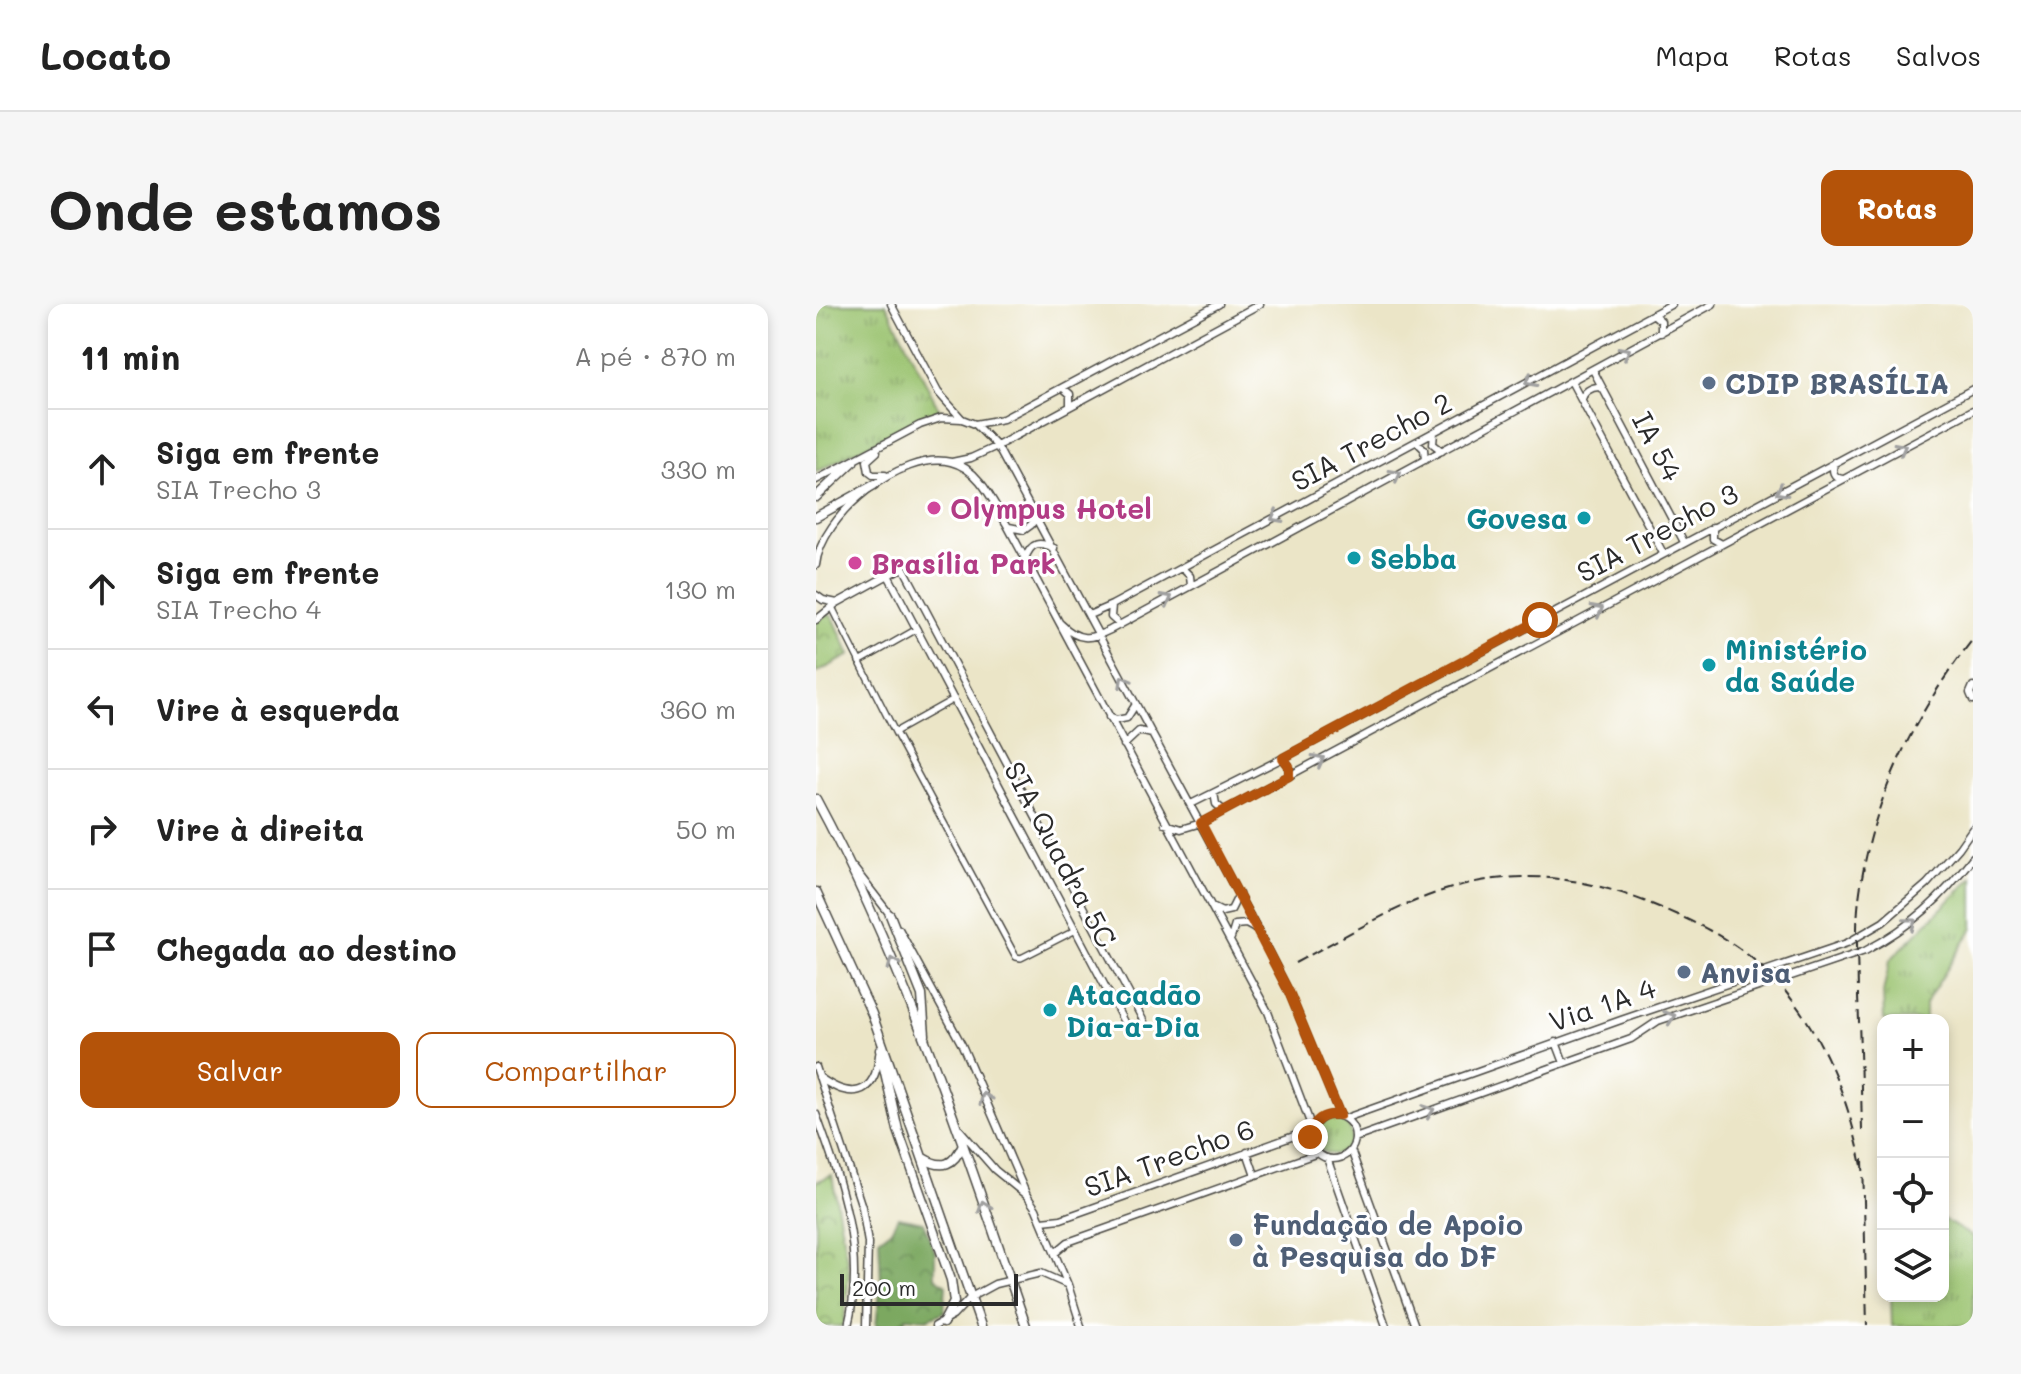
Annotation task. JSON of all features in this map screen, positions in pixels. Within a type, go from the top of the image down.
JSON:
[{"type":"highway","points":[[816,497],[853,462]]},
{"type":"highway","points":[[816,517],[874,485]]},
{"type":"highway","points":[[816,799],[849,862],[926,1040],[1026,1326]]},
{"type":"highway","points":[[816,892],[872,1014],[981,1326]]},
{"type":"highway","points":[[890,915],[922,995],[926,1040]]},
{"type":"highway","points":[[872,1014],[898,1130],[951,1280],[954,1302],[939,1324]]},
{"type":"highway","points":[[922,1158],[946,1166],[953,1161],[963,1144]]},
{"type":"main road","points":[[891,304],[938,392],[962,419]]},
{"type":"main road","points":[[975,424],[1001,419],[1219,304]]},
{"type":"main road","points":[[816,565],[823,540],[831,526],[874,485],[892,474],[930,461],[952,462],[971,458],[997,446],[1070,406],[1138,363],[1260,304]]},
{"type":"main road","name":"SIA Trecho 2","points":[[1089,615],[1672,304]]},
{"type":"main road","points":[[1054,616],[1075,637],[1083,639],[1120,625],[1713,304]]},
{"type":"main road","points":[[1653,314],[1661,321],[1661,333]]},
{"type":"main road","points":[[1131,351],[1138,363]]},
{"type":"main road","name":"IA 54","points":[[1593,370],[1684,542]]},
{"type":"main road","name":"IA 54","points":[[1571,381],[1663,553]]},
{"type":"main road","points":[[1063,388],[1071,396],[1070,406]]},
{"type":"main road","points":[[1582,402],[1582,397],[1590,389],[1603,389]]},
{"type":"main road","name":"SIA Trecho 3","points":[[1191,804],[1283,758],[1973,389]]},
{"type":"main road","points":[[1165,824],[1181,829],[1201,823],[1973,410]]},
{"type":"main road","points":[[816,480],[941,418],[962,419],[975,424],[997,446],[1155,736],[1289,992],[1343,1116],[1351,1123],[1355,1138],[1351,1150],[1340,1158],[1327,1158],[1318,1153],[1311,1143],[1312,1129],[1268,1012],[1007,525],[979,480],[952,462]]},
{"type":"main road","points":[[1434,432],[1433,444],[1442,451]]},
{"type":"main road","points":[[892,474],[873,475],[869,472],[867,461],[896,439]]},
{"type":"main road","points":[[1417,442],[1424,449],[1425,460]]},
{"type":"main road","points":[[1871,442],[1876,461]]},
{"type":"main road","points":[[1835,462],[1834,474],[1843,479]]},
{"type":"main road","points":[[1818,471],[1826,478],[1827,487]]},
{"type":"main road","points":[[1007,525],[1017,531],[1024,530],[1037,516]]},
{"type":"main road","points":[[1652,535],[1665,535],[1675,525]]},
{"type":"main road","points":[[1713,527],[1713,539],[1722,544]]},
{"type":"main road","points":[[1025,559],[1028,549],[1035,543],[1054,548]]},
{"type":"main road","points":[[816,620],[834,605],[903,567],[1109,953],[1100,954],[1092,961]]},
{"type":"main road","points":[[1182,568],[1190,576],[1191,586]]},
{"type":"main road","points":[[1625,574],[1631,593]]},
{"type":"main road","name":"SIA Quadra 5C","points":[[888,575],[1131,1030],[1144,1022],[1109,953]]},
{"type":"main road","points":[[816,595],[834,605]]},
{"type":"main road","points":[[1112,605],[1111,617],[1120,625]]},
{"type":"main road","points":[[1533,624],[1534,634],[1541,640]]},
{"type":"main road","points":[[1517,632],[1525,639],[1525,649]]},
{"type":"main road","points":[[928,649],[936,642],[943,643]]},
{"type":"main road","points":[[1109,717],[1116,720],[1127,718],[1135,709],[1136,702]]},
{"type":"main road","points":[[1124,745],[1133,733],[1139,731],[1155,736]]},
{"type":"main road","points":[[1283,758],[1289,766],[1289,776]]},
{"type":"main road","points":[[996,777],[1006,777],[1011,769]]},
{"type":"main road","points":[[1004,793],[1009,786],[1018,784]]},
{"type":"main road","points":[[1214,793],[1216,804],[1224,811]]},
{"type":"main road","name":"Via 1A 4","points":[[1343,1116],[1766,972],[1868,933],[1927,884],[1973,828]]},
{"type":"main road","name":"Via 1A 4","points":[[1355,1138],[1631,1039],[1658,1021],[1865,951],[1891,937],[1925,912],[1973,857]]},
{"type":"main road","points":[[849,862],[890,915],[962,1045],[1027,1196],[1042,1221],[1081,1326]]},
{"type":"main road","points":[[1211,906],[1222,912],[1231,910],[1239,894]]},
{"type":"main road","points":[[1231,945],[1230,934],[1235,925],[1246,924],[1258,931]]},
{"type":"main road","points":[[1085,948],[1096,948],[1102,940]]},
{"type":"main road","points":[[1556,1042],[1564,1063]]},
{"type":"main road","points":[[817,1075],[845,1092],[862,1090],[874,1078],[879,1048]]},
{"type":"main road","points":[[816,1067],[862,1207],[868,1243],[866,1326]]},
{"type":"main road","points":[[816,1114],[835,1166],[850,1222],[854,1256],[853,1299],[848,1326]]},
{"type":"main road","points":[[1312,1129],[1324,1116],[1343,1116]]},
{"type":"main road","points":[[959,1129],[995,1170],[1027,1196]]},
{"type":"main road","name":"SIA Trecho 6","points":[[1042,1221],[1061,1219],[1312,1129]]},
{"type":"main road","points":[[1351,1150],[1415,1326]]},
{"type":"main road","points":[[1247,1152],[1255,1175]]},
{"type":"main road","name":"SIA Trecho 6","points":[[1055,1253],[1068,1242],[1318,1153]]},
{"type":"main road","points":[[1327,1158],[1386,1326]]},
{"type":"main road","points":[[835,1166],[845,1172],[850,1165]]},
{"type":"main road","points":[[840,1185],[851,1181],[862,1207]]},
{"type":"main road","points":[[939,1324],[960,1311],[971,1297],[982,1290],[1010,1279],[1041,1273],[1068,1285]]},
{"type":"street","points":[[834,605],[895,732],[1019,959],[1076,930]]},
{"type":"street","points":[[859,662],[917,629]]},
{"type":"street","points":[[895,732],[954,698]]},
{"type":"green space","points":[[816,304],[886,304],[940,411],[918,419],[816,472]]},
{"type":"green space","points":[[828,614],[833,617],[850,655],[816,673],[816,625]]},
{"type":"green space","points":[[1973,877],[1973,928],[1925,1004],[1925,1014],[1884,1014],[1883,992],[1890,960]]},
{"type":"green space","points":[[1333,1118],[1346,1123],[1351,1136],[1346,1149],[1333,1154],[1320,1149],[1315,1136],[1320,1123]]},
{"type":"green space","points":[[832,1175],[849,1272],[844,1323],[842,1326],[816,1326],[816,1182]]},
{"type":"green space","points":[[898,1217],[923,1222],[935,1252],[935,1277],[946,1285],[944,1312],[927,1319],[906,1317],[904,1326],[876,1326],[881,1282],[879,1239],[891,1230]]},
{"type":"green space","points":[[1949,1223],[1973,1237],[1973,1326],[1892,1326],[1891,1302],[1949,1302]]},
{"type":"railway","points":[[1862,1131],[1857,935],[1865,863],[1873,828],[1898,761],[1932,698],[1973,639]]},
{"type":"railway","points":[[1295,963],[1417,900],[1468,884],[1536,877],[1596,886],[1635,898],[1680,916],[1743,951],[1796,1004],[1839,1084],[1863,1171]]},
{"type":"railway","points":[[1863,1159],[1867,1326]]},
{"type":"place","name":"CDIP BRASÍLIA","points":[[1709,383]]},
{"type":"place","name":"Olympus Hotel","points":[[934,508]]},
{"type":"place","name":"Govesa","points":[[1584,518]]},
{"type":"place","name":"Sebba","points":[[1354,558]]},
{"type":"place","name":"Brasília Park","points":[[855,563]]},
{"type":"place","name":"Ministério da Saúde","points":[[1709,665]]},
{"type":"place","name":"Anvisa","points":[[1684,972]]},
{"type":"place","name":"Atacadão Dia-a-Dia","points":[[1050,1010]]},
{"type":"place","name":"Fundação de Apoio à Pesquisa do DF","points":[[1236,1240]]},
{"type":"route","points":[[1310,1137],[1317,1121],[1324,1116],[1340,1115],[1289,992],[1201,823],[1289,776],[1289,766],[1283,758],[1540,620]]}]
